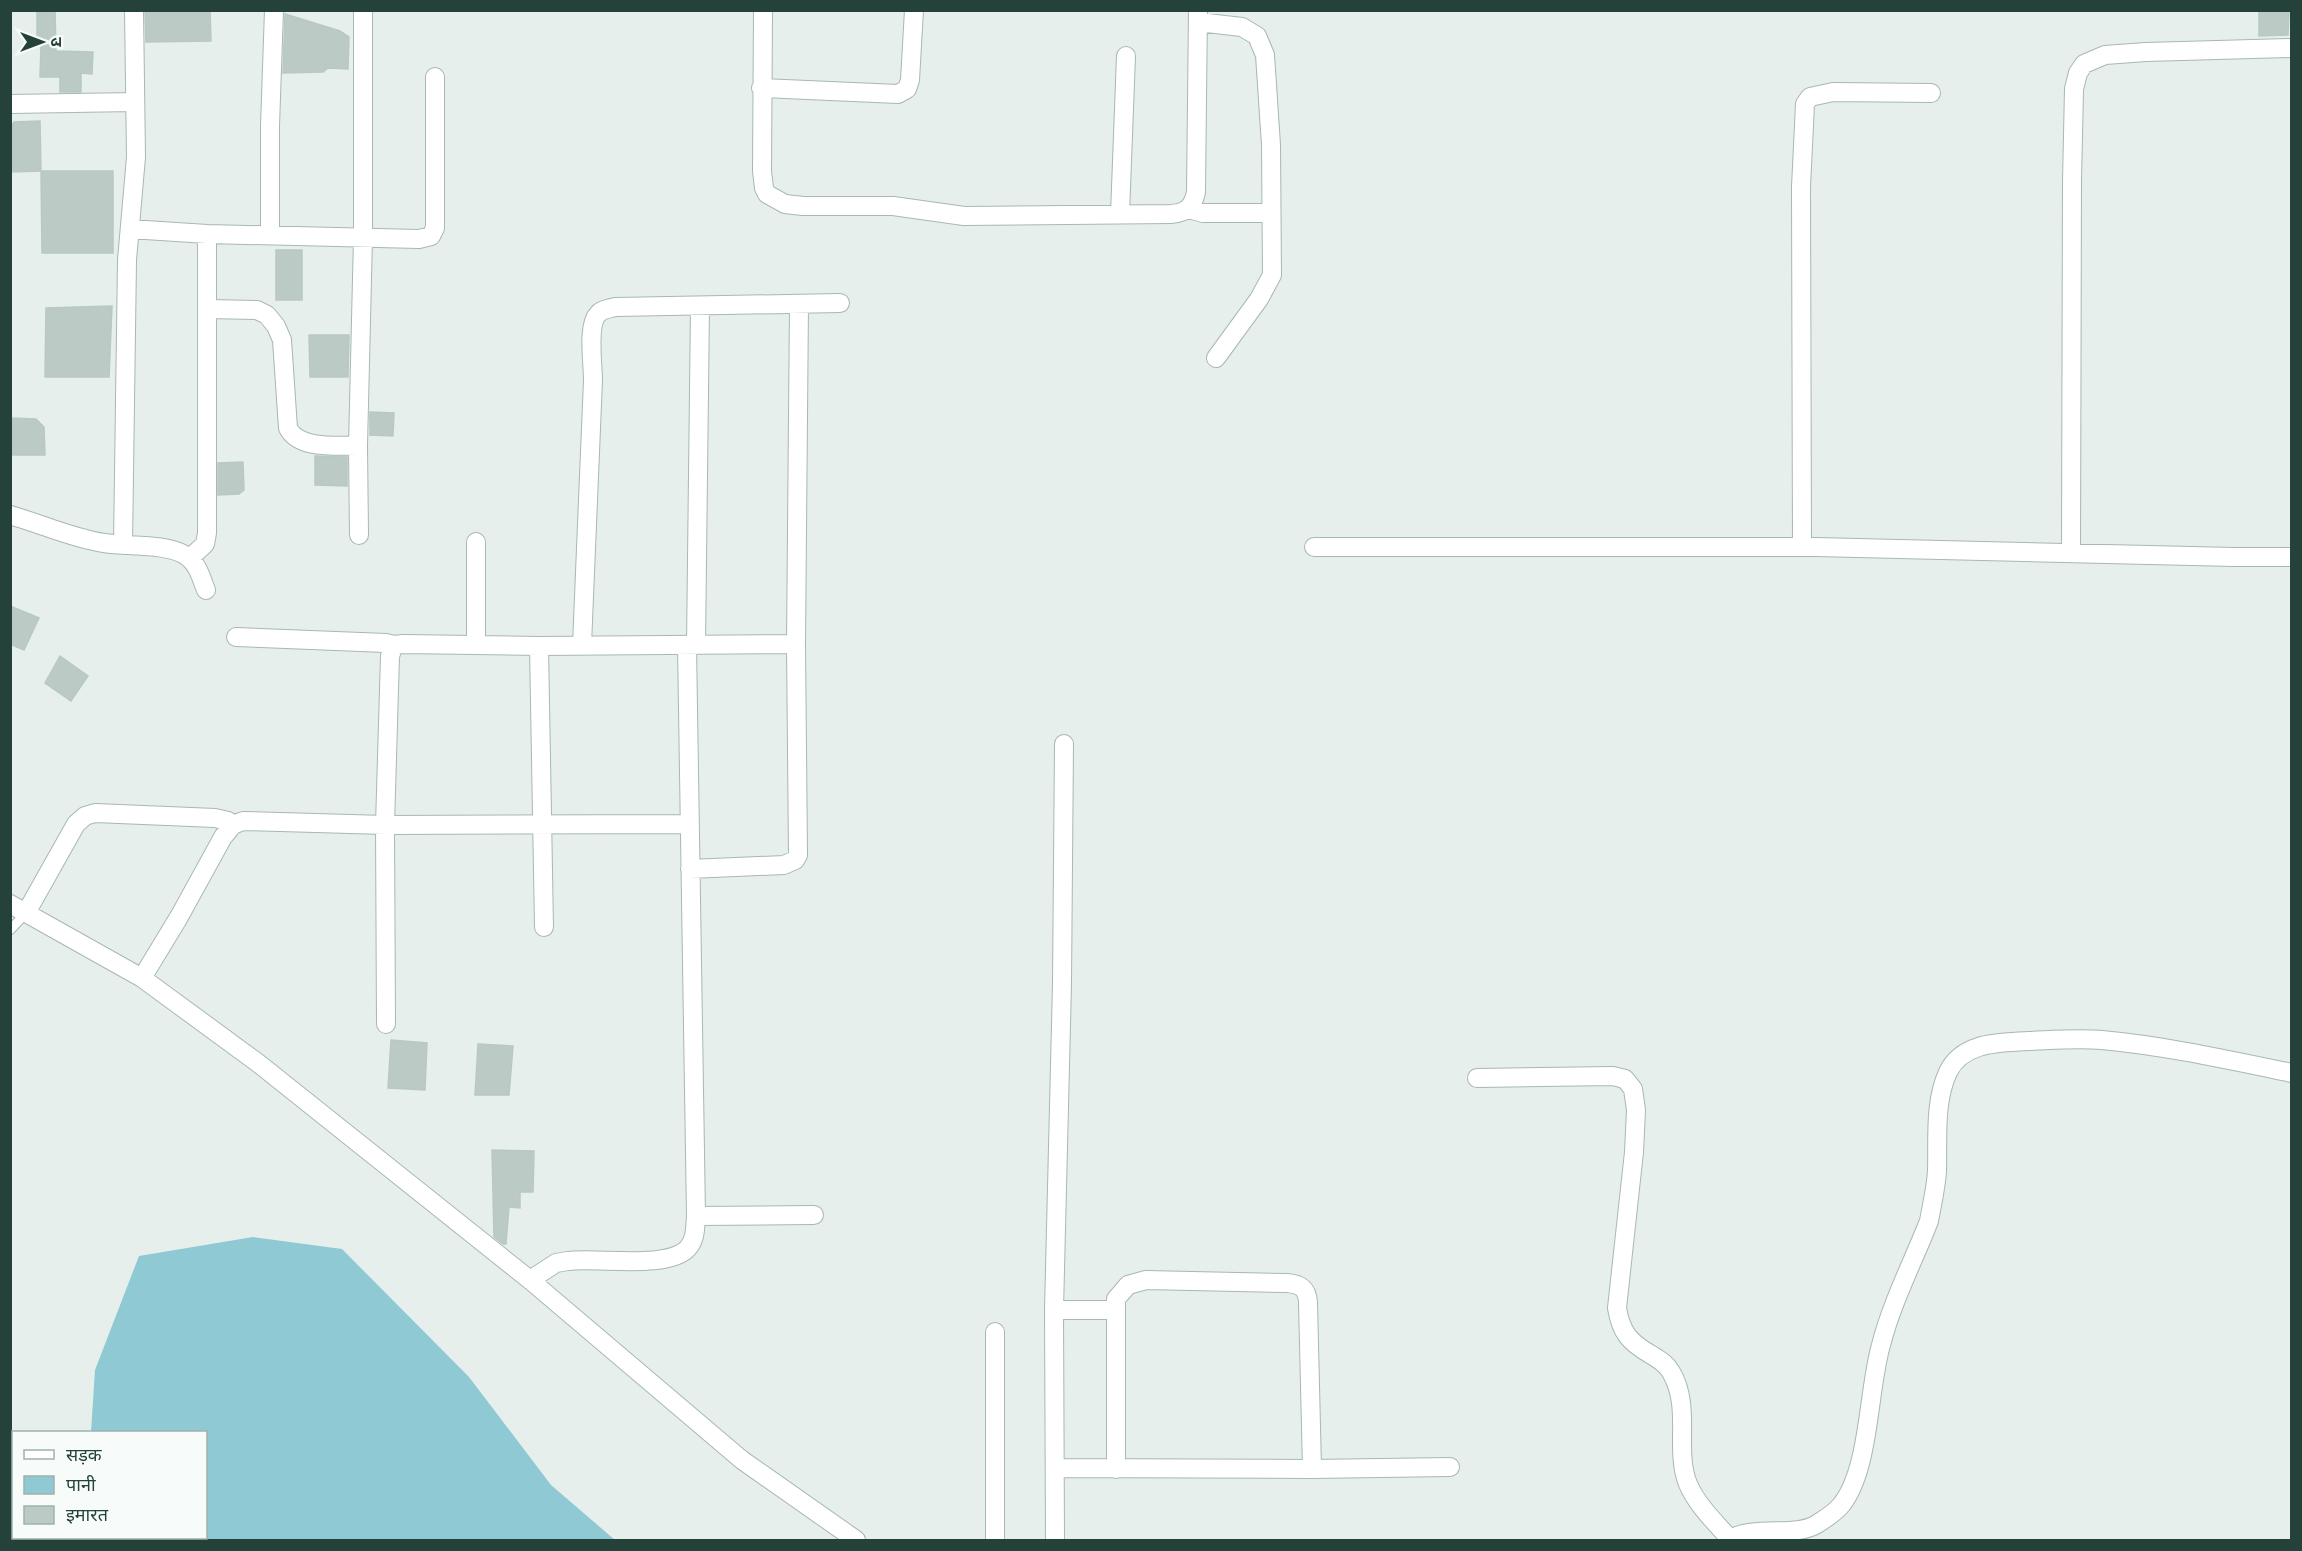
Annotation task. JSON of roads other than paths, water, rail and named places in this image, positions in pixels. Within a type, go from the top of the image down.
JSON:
[{"type":"street","points":[[123,545],[127,260],[136,157],[134,10]]},
{"type":"street","points":[[270,234],[270,126],[274,10]]},
{"type":"street","points":[[359,535],[363,10]]},
{"type":"street","points":[[763,10],[761,88],[764,188],[774,200],[803,206],[893,206],[964,216],[1171,214],[1182,213],[1189,209],[1196,192],[1198,16],[1242,27],[1257,36],[1262,44],[1268,81],[1272,275],[1268,286],[1216,358]]},
{"type":"street","points":[[761,88],[898,94],[907,89],[910,80],[914,10]]},
{"type":"street","points":[[2071,552],[2072,170],[2074,89],[2078,73],[2084,64],[2105,55],[2292,48]]},
{"type":"street","points":[[1120,214],[1126,56]]},
{"type":"street","points":[[130,229],[207,234],[419,239],[431,236],[434,232],[435,77]]},
{"type":"street","points":[[1802,547],[1801,187],[1805,104],[1810,97],[1833,92],[1931,93]]},
{"type":"street","points":[[10,104],[134,102]]},
{"type":"street","points":[[1189,209],[1203,213],[1271,213]]},
{"type":"street","points":[[190,558],[201,550],[206,539],[207,234]]},
{"type":"street","points":[[582,645],[593,380],[593,322],[597,314],[615,308],[840,303]]},
{"type":"street","points":[[690,869],[784,865],[795,860],[798,855],[796,644],[799,304]]},
{"type":"street","points":[[530,1280],[547,1268],[568,1261],[645,1261],[678,1254],[688,1249],[693,1241],[696,1216],[689,824],[700,306]]},
{"type":"street","points":[[207,309],[257,310],[267,315],[276,326],[282,340],[288,428],[292,435],[306,443],[358,446]]},
{"type":"street","points":[[10,515],[70,535],[123,545],[175,550],[190,558],[195,564],[206,590]]},
{"type":"street","points":[[476,542],[476,645]]},
{"type":"street","points":[[1314,547],[1802,547],[2292,557]]},
{"type":"street","points":[[236,637],[394,645],[796,644]]},
{"type":"street","points":[[386,1024],[385,825],[390,656],[394,645]]},
{"type":"street","points":[[539,646],[544,927]]},
{"type":"street","points":[[1055,1540],[1054,1310],[1062,984],[1064,744]]},
{"type":"street","points":[[233,825],[228,821],[215,818],[95,813],[85,816],[76,824],[18,908],[142,978],[258,1063],[530,1280],[742,1460],[856,1540]]},
{"type":"street","points":[[142,978],[223,837],[233,825],[250,820],[385,825],[689,824]]},
{"type":"street","points":[[1477,1078],[1613,1076],[1625,1079],[1633,1089],[1636,1110],[1635,1152],[1617,1308],[1619,1322],[1624,1334],[1644,1351],[1662,1361],[1671,1372],[1678,1389],[1683,1414],[1684,1464],[1688,1484],[1704,1509],[1729,1540],[1748,1532],[1815,1526],[1842,1505],[1853,1485],[1865,1439],[1880,1345],[1931,1210],[1937,1173],[1941,1092],[1949,1070],[1964,1053],[1979,1046],[2012,1042],[2102,1040],[2176,1050],[2292,1073]]},
{"type":"street","points":[[696,1216],[814,1215]]},
{"type":"street","points":[[1116,1469],[1114,1310],[1116,1299],[1128,1285],[1146,1280],[1287,1282],[1304,1288],[1308,1302],[1312,1469]]},
{"type":"street","points":[[1054,1310],[1114,1310]]},
{"type":"street","points":[[995,1540],[996,1332]]},
{"type":"street","points":[[1054,1468],[1450,1467]]},
{"type":"lane","points":[[10,930],[18,908]]},
{"type":"water","points":[[253,1237],[342,1249],[469,1377],[551,1485],[615,1540],[91,1540],[207,1539],[207,1431],[91,1431],[95,1370],[139,1256]]}]
